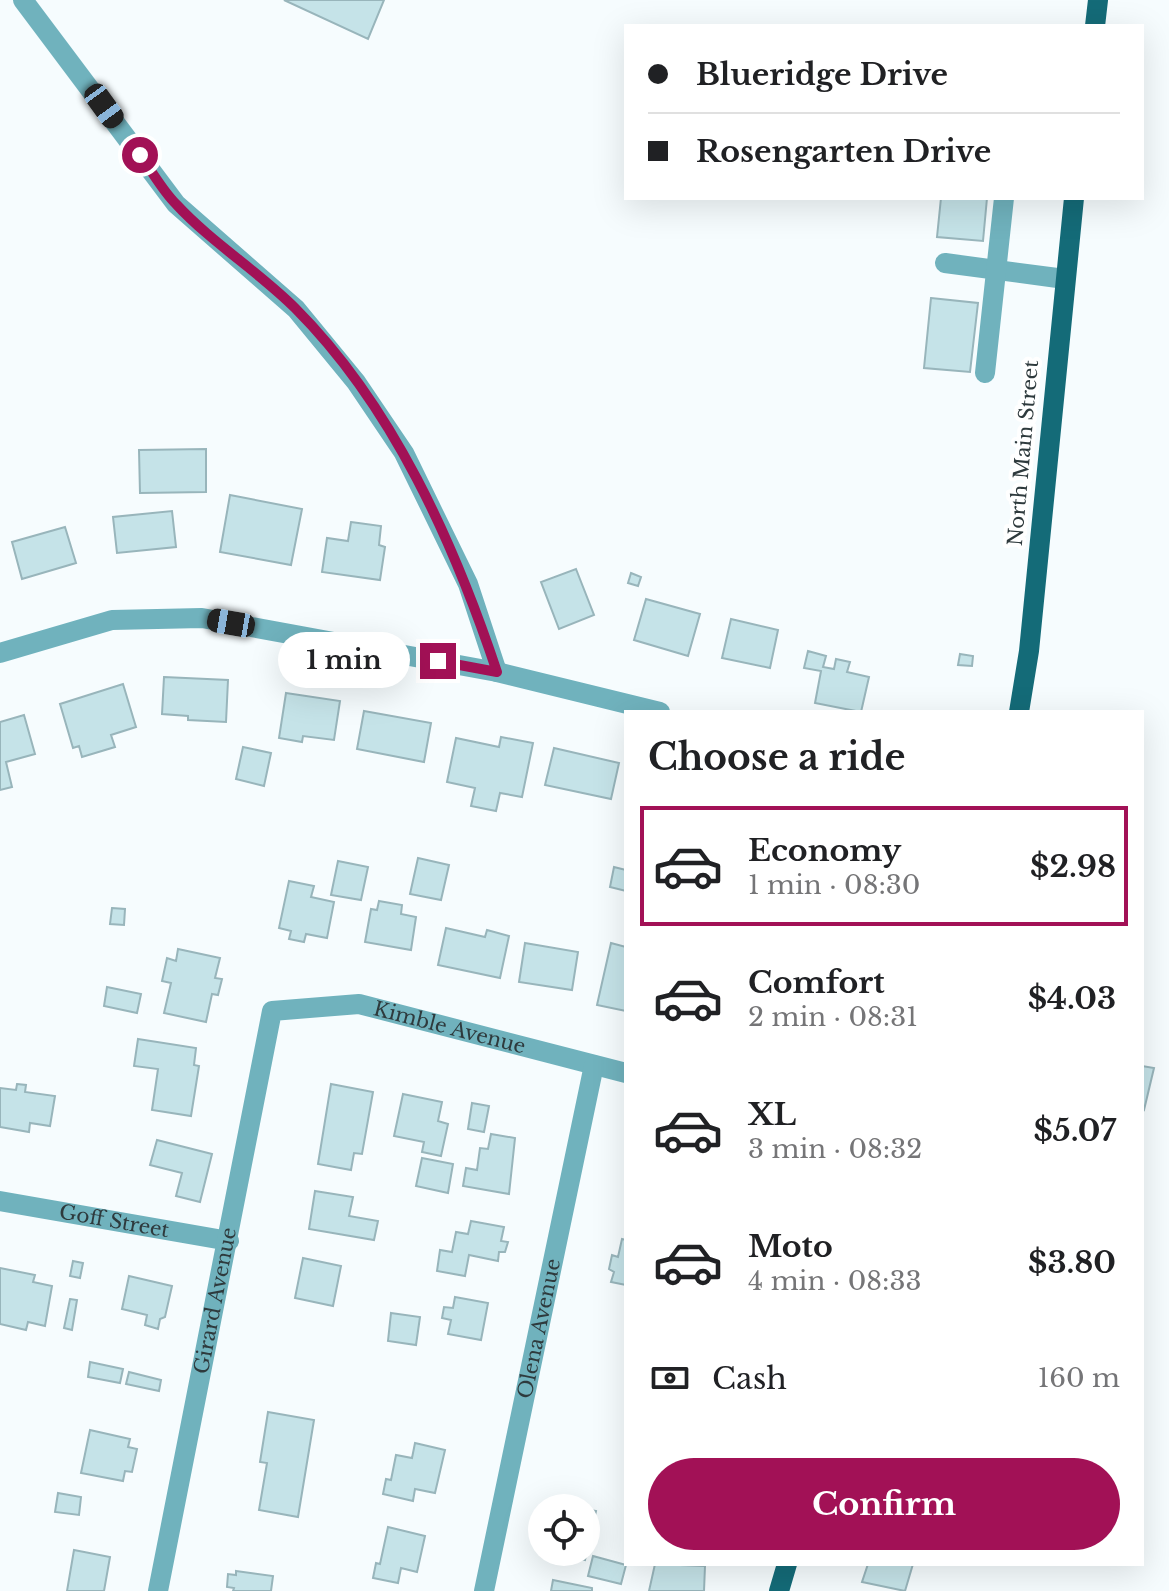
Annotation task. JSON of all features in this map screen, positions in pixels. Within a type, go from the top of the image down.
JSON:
[{"type":"main road","points":[[1095,24],[1098,0]]},
{"type":"main road","name":"North Main Street","points":[[1019,710],[1029,651],[1074,200]]},
{"type":"main road","points":[[779,1591],[786,1566]]},
{"type":"street","points":[[23,0],[176,204],[296,309],[356,382],[404,453],[468,584],[497,672]]},
{"type":"street","points":[[985,373],[1004,200]]},
{"type":"street","points":[[945,263],[1065,279]]},
{"type":"street","points":[[0,653],[112,620],[202,618],[497,672],[652,710]]},
{"type":"street","name":"Kimble Avenue","points":[[272,1011],[359,1004],[624,1072]]},
{"type":"street","name":"Girard Avenue","points":[[158,1591],[272,1011]]},
{"type":"street","name":"Olena Avenue","points":[[484,1591],[594,1065]]},
{"type":"street","name":"Goff Street","points":[[0,1201],[229,1241]]},
{"type":"building","points":[[284,0],[384,0],[368,39]]},
{"type":"building","points":[[941,200],[987,200],[983,241],[937,237]]},
{"type":"building","points":[[931,298],[978,303],[970,372],[924,368]]},
{"type":"building","points":[[206,449],[206,492],[140,493],[139,450]]},
{"type":"building","points":[[230,495],[302,509],[291,565],[220,552]]},
{"type":"building","points":[[172,511],[176,547],[117,553],[113,517]]},
{"type":"building","points":[[351,522],[381,526],[379,545],[385,547],[380,580],[322,572],[327,538],[348,541]]},
{"type":"building","points":[[65,527],[76,563],[22,579],[12,542]]},
{"type":"building","points":[[576,569],[594,615],[559,629],[541,582]]},
{"type":"building","points":[[631,573],[641,577],[638,586],[628,583]]},
{"type":"building","points":[[646,599],[700,614],[688,656],[634,640]]},
{"type":"building","points":[[731,619],[778,630],[770,668],[722,658]]},
{"type":"building","points":[[808,651],[826,656],[823,667],[834,669],[836,659],[850,662],[847,672],[869,677],[861,710],[815,703],[821,671],[804,668]]},
{"type":"building","points":[[960,654],[973,656],[972,666],[958,665]]},
{"type":"building","points":[[164,677],[228,680],[226,722],[188,720],[188,716],[162,714]]},
{"type":"building","points":[[123,684],[136,727],[111,735],[115,747],[82,757],[79,746],[73,748],[60,704]]},
{"type":"building","points":[[286,693],[340,701],[334,740],[303,736],[302,742],[279,738]]},
{"type":"building","points":[[364,711],[431,723],[424,762],[357,749]]},
{"type":"building","points":[[24,715],[35,754],[6,762],[12,787],[0,790],[0,722]]},
{"type":"building","points":[[501,737],[533,743],[522,797],[500,793],[496,811],[471,806],[475,788],[447,782],[456,738],[499,747]]},
{"type":"building","points":[[243,747],[271,753],[264,786],[236,779]]},
{"type":"building","points":[[554,748],[619,763],[611,799],[545,785]]},
{"type":"building","points":[[418,858],[449,865],[441,900],[410,894]]},
{"type":"building","points":[[338,861],[368,867],[361,900],[331,895]]},
{"type":"building","points":[[614,867],[624,870],[624,890],[610,887]]},
{"type":"building","points":[[289,881],[314,886],[311,897],[334,902],[327,938],[306,934],[304,942],[289,939],[291,931],[279,928]]},
{"type":"building","points":[[379,901],[402,905],[401,914],[416,917],[411,950],[365,942],[371,909],[377,910]]},
{"type":"building","points":[[112,908],[125,909],[124,925],[110,924]]},
{"type":"building","points":[[446,928],[485,937],[487,930],[509,936],[500,978],[438,965]]},
{"type":"building","points":[[525,943],[578,952],[572,990],[519,982]]},
{"type":"building","points":[[611,943],[624,946],[624,1011],[597,1005]]},
{"type":"building","points":[[178,949],[220,958],[215,978],[222,979],[218,995],[212,994],[206,1022],[164,1013],[171,983],[162,981],[167,958],[176,961]]},
{"type":"building","points":[[107,987],[141,994],[137,1013],[104,1006]]},
{"type":"building","points":[[138,1039],[196,1048],[194,1065],[199,1066],[191,1116],[152,1110],[158,1069],[134,1066]]},
{"type":"building","points":[[1144,1066],[1154,1068],[1144,1110]]},
{"type":"building","points":[[17,1084],[26,1085],[25,1092],[55,1096],[50,1126],[30,1123],[29,1132],[0,1127],[0,1088],[16,1090]]},
{"type":"building","points":[[331,1084],[373,1092],[362,1154],[354,1153],[351,1170],[318,1164]]},
{"type":"building","points":[[403,1094],[442,1102],[438,1121],[448,1124],[441,1156],[422,1152],[424,1142],[394,1136]]},
{"type":"building","points":[[472,1103],[489,1106],[484,1132],[468,1129]]},
{"type":"building","points":[[491,1134],[515,1138],[509,1194],[463,1186],[466,1168],[477,1170],[480,1148],[488,1149]]},
{"type":"building","points":[[157,1140],[212,1154],[200,1202],[176,1196],[182,1173],[150,1165]]},
{"type":"building","points":[[422,1158],[453,1164],[448,1193],[416,1186]]},
{"type":"building","points":[[315,1191],[353,1197],[349,1216],[378,1221],[374,1240],[309,1229]]},
{"type":"building","points":[[471,1221],[504,1227],[501,1241],[508,1242],[505,1252],[499,1252],[498,1261],[469,1255],[465,1276],[437,1271],[440,1250],[452,1252],[456,1232],[468,1234]]},
{"type":"building","points":[[624,1240],[624,1285],[611,1282],[614,1272],[609,1269],[612,1255],[618,1257]]},
{"type":"building","points":[[303,1258],[341,1266],[333,1306],[295,1298]]},
{"type":"building","points":[[73,1261],[83,1263],[80,1278],[70,1276]]},
{"type":"building","points":[[0,1268],[35,1275],[33,1282],[52,1286],[45,1326],[28,1322],[26,1330],[0,1324]]},
{"type":"building","points":[[129,1276],[172,1286],[165,1317],[160,1319],[158,1329],[145,1325],[147,1315],[122,1309]]},
{"type":"building","points":[[455,1297],[488,1303],[481,1340],[448,1334],[451,1320],[442,1318],[444,1307],[453,1308]]},
{"type":"building","points":[[70,1299],[77,1300],[72,1330],[64,1328]]},
{"type":"building","points":[[391,1313],[420,1317],[416,1345],[388,1341]]},
{"type":"building","points":[[90,1362],[123,1369],[120,1383],[88,1377]]},
{"type":"building","points":[[129,1372],[161,1380],[159,1391],[126,1384]]},
{"type":"building","points":[[268,1412],[314,1420],[298,1517],[259,1510],[267,1463],[260,1462]]},
{"type":"building","points":[[90,1430],[130,1439],[128,1447],[137,1449],[132,1472],[125,1471],[123,1481],[81,1473]]},
{"type":"building","points":[[415,1443],[445,1450],[435,1493],[415,1489],[413,1501],[383,1494],[386,1479],[391,1480],[396,1455],[412,1458]]},
{"type":"building","points":[[58,1493],[81,1497],[79,1515],[55,1512]]},
{"type":"building","points":[[388,1527],[425,1536],[417,1572],[401,1568],[398,1583],[373,1578],[376,1563],[380,1564]]},
{"type":"building","points":[[74,1550],[110,1557],[104,1591],[67,1591]]},
{"type":"building","points":[[600,1558],[624,1564],[621,1584],[588,1576],[590,1566],[600,1566]]},
{"type":"building","points":[[655,1566],[705,1566],[704,1591],[649,1591]]},
{"type":"building","points":[[867,1566],[912,1566],[905,1591],[862,1582]]},
{"type":"building","points":[[236,1571],[273,1576],[271,1591],[233,1591],[234,1588],[227,1587],[228,1574],[236,1575]]},
{"type":"building","points":[[553,1580],[592,1588],[592,1591],[551,1591]]},
{"type":"route","points":[[140,155],[176,204],[296,309],[356,382],[404,453],[468,584],[497,672],[438,661]]}]
